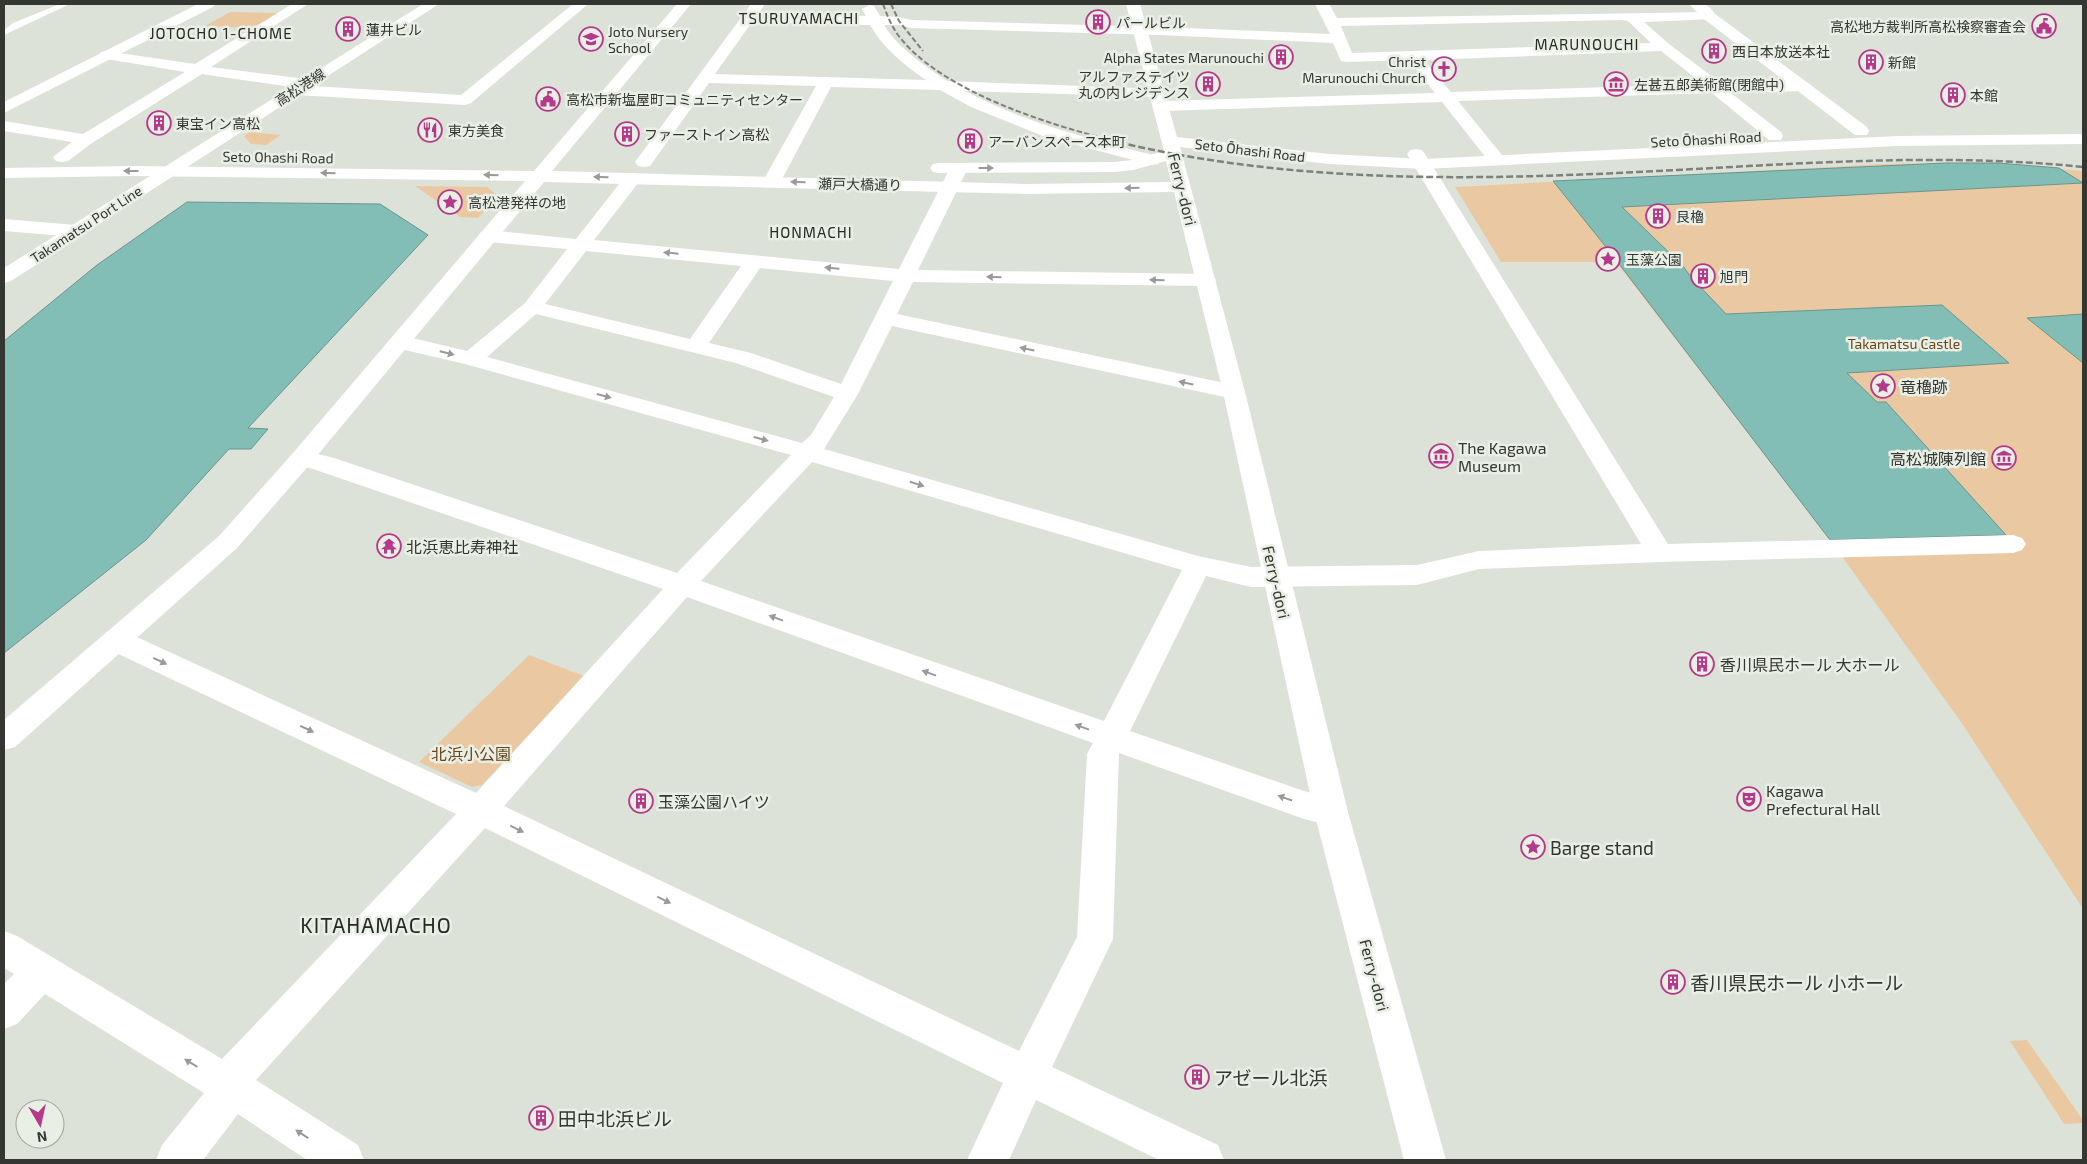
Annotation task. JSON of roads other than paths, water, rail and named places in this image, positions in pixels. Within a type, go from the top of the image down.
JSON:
[{"type":"street","points":[[4,108],[208,4]]},
{"type":"street","points":[[62,157],[86,139],[301,4]]},
{"type":"street","name":"高松港線","points":[[169,172],[432,4]]},
{"type":"street","points":[[106,55],[301,87],[465,100],[581,4]]},
{"type":"street","points":[[4,738],[222,547],[302,458],[400,342],[488,236],[542,165],[684,4]]},
{"type":"street","points":[[471,359],[532,307],[581,245],[635,167],[758,4]]},
{"type":"street","points":[[868,4],[875,21],[891,45],[920,70],[963,97],[1023,123],[1152,160]]},
{"type":"street","name":"Ferry-dori","points":[[1133,4],[1172,147],[1234,392],[1331,812],[1425,1160]]},
{"type":"street","points":[[1322,4],[1332,22],[1346,58],[1664,47]]},
{"type":"street","points":[[1696,4],[1706,11],[1709,16],[1861,131]]},
{"type":"street","points":[[1332,22],[1709,16]]},
{"type":"street","points":[[748,18],[875,21],[1339,39]]},
{"type":"street","points":[[1632,18],[1664,47],[1775,136]]},
{"type":"street","points":[[1413,56],[1492,155]]},
{"type":"street","points":[[704,78],[942,85],[1159,99],[1447,97],[1801,86]]},
{"type":"street","points":[[775,174],[826,81]]},
{"type":"street","points":[[4,126],[86,139]]},
{"type":"street","name":"Seto Ōhashi Road","points":[[1172,147],[1329,159],[1419,159],[1861,131],[1994,129],[2083,131]]},
{"type":"street","name":"Seto Ōhashi Road","points":[[1492,155],[1898,141],[2083,139]]},
{"type":"street","name":"瀬戸大橋通り","points":[[542,165],[635,167],[775,174],[956,177],[1133,165],[1152,160],[1172,147]]},
{"type":"street","name":"Seto Ohashi Road","points":[[4,158],[193,156],[516,159]]},
{"type":"street","points":[[1419,159],[1660,554]]},
{"type":"street","points":[[542,165],[577,160]]},
{"type":"street","name":"瀬戸大橋通り","points":[[635,167],[664,162]]},
{"type":"street","name":"Seto Ohashi Road","points":[[4,173],[542,165]]},
{"type":"street","name":"瀬戸大橋通り","points":[[760,165],[775,174]]},
{"type":"street","name":"瀬戸大橋通り","points":[[775,174],[797,166]]},
{"type":"street","name":"瀬戸大橋通り","points":[[926,168],[956,177],[1025,189],[1181,187]]},
{"type":"street","name":"Takamatsu Port Line","points":[[4,277],[169,172]]},
{"type":"street","points":[[177,1160],[229,1086],[480,811],[682,585],[820,439],[847,394],[956,177]]},
{"type":"street","points":[[4,224],[76,231]]},
{"type":"street","points":[[488,236],[906,276],[1206,280]]},
{"type":"street","points":[[697,345],[754,262]]},
{"type":"street","points":[[532,307],[697,345],[743,358],[847,394]]},
{"type":"street","points":[[886,318],[1234,392]]},
{"type":"street","points":[[400,342],[471,359],[806,452],[1198,566],[1251,577],[1417,575],[1479,560],[2013,544]]},
{"type":"street","points":[[302,458],[334,467],[682,585],[1110,738],[1304,805],[1331,812]]},
{"type":"street","points":[[988,1160],[1027,1076],[1095,939],[1104,754],[1110,738],[1198,566]]},
{"type":"street","points":[[116,640],[407,775],[1203,1160]]},
{"type":"street","points":[[4,948],[229,1086],[343,1160]]},
{"type":"street","points":[[4,1011],[41,972]]},
{"type":"lane","points":[[4,33],[16,25],[66,4]]},
{"type":"water","points":[[1946,163],[1998,163],[2059,168],[2083,183],[1622,207],[1682,265],[1726,314],[1942,305],[2009,363],[1847,373],[1877,402],[1886,402],[2006,535],[1830,540],[1610,252],[1553,181]]},
{"type":"water","points":[[187,202],[380,204],[428,235],[248,428],[268,429],[251,449],[229,449],[146,540],[4,653],[4,341],[97,265]]},
{"type":"water","points":[[2083,314],[2083,363],[2027,318]]},
{"type":"railway","points":[[883,4],[889,20],[898,35],[917,55],[940,73],[968,89],[1028,115],[1059,126],[1115,141]]},
{"type":"railway","points":[[891,4],[899,21],[923,51]]},
{"type":"railway","points":[[1109,140],[1172,154],[1235,164],[1298,171],[1426,177],[1553,176],[1850,161],[1908,160],[2025,162],[2083,167]]},
{"type":"place","name":"パールビル","points":[[1098,22]]},
{"type":"place","name":"高松地方裁判所高松検察審査会","points":[[2044,26]]},
{"type":"place","name":"蓮井ビル","points":[[348,29]]},
{"type":"place","name":"Joto Nursery School","points":[[591,39]]},
{"type":"place","name":"西日本放送本社","points":[[1714,51]]},
{"type":"place","name":"Alpha States Marunouchi","points":[[1281,57]]},
{"type":"place","name":"新館","points":[[1871,62]]},
{"type":"place","name":"Christ Marunouchi Church","points":[[1444,69]]},
{"type":"place","name":"アルファステイツ 丸の内レジデンス","points":[[1208,84]]},
{"type":"place","name":"左甚五郎美術館(閉館中)","points":[[1616,84]]},
{"type":"place","name":"本館","points":[[1953,95]]},
{"type":"place","name":"高松市新塩屋町コミュニティセンター","points":[[548,99]]},
{"type":"place","name":"東宝イン高松","points":[[159,123]]},
{"type":"place","name":"東方美食","points":[[430,130]]},
{"type":"place","name":"ファーストイン高松","points":[[627,134]]},
{"type":"place","name":"アーバンスペース本町","points":[[970,141]]},
{"type":"place","name":"高松港発祥の地","points":[[450,202]]},
{"type":"place","name":"艮櫓","points":[[1658,216]]},
{"type":"place","name":"玉藻公園","points":[[1608,259]]},
{"type":"place","name":"旭門","points":[[1703,276]]},
{"type":"place","name":"竜櫓跡","points":[[1883,386]]},
{"type":"place","name":"The Kagawa Museum","points":[[1441,456]]},
{"type":"place","name":"高松城陳列館","points":[[2004,458]]},
{"type":"place","name":"北浜恵比寿神社","points":[[389,546]]},
{"type":"place","name":"香川県民ホール 大ホール","points":[[1702,664]]},
{"type":"place","name":"Kagawa Prefectural Hall","points":[[1749,799]]},
{"type":"place","name":"玉藻公園ハイツ","points":[[641,801]]},
{"type":"place","name":"Barge stand","points":[[1533,847]]},
{"type":"place","name":"香川県民ホール 小ホール","points":[[1673,982]]},
{"type":"place","name":"アゼール北浜","points":[[1197,1077]]},
{"type":"place","name":"田中北浜ビル","points":[[541,1118]]},
{"type":"district","name":"TSURUYAMACHI","points":[[799,18]]},
{"type":"district","name":"JOTOCHO 1-CHOME","points":[[221,33]]},
{"type":"district","name":"MARUNOUCHI","points":[[1587,44]]},
{"type":"district","name":"HONMACHI","points":[[811,232]]},
{"type":"district","name":"KITAHAMACHO","points":[[376,924]]},
{"type":"park label","name":"Takamatsu Castle","points":[[1904,343]]},
{"type":"park label","name":"北浜小公園","points":[[471,753]]}]
